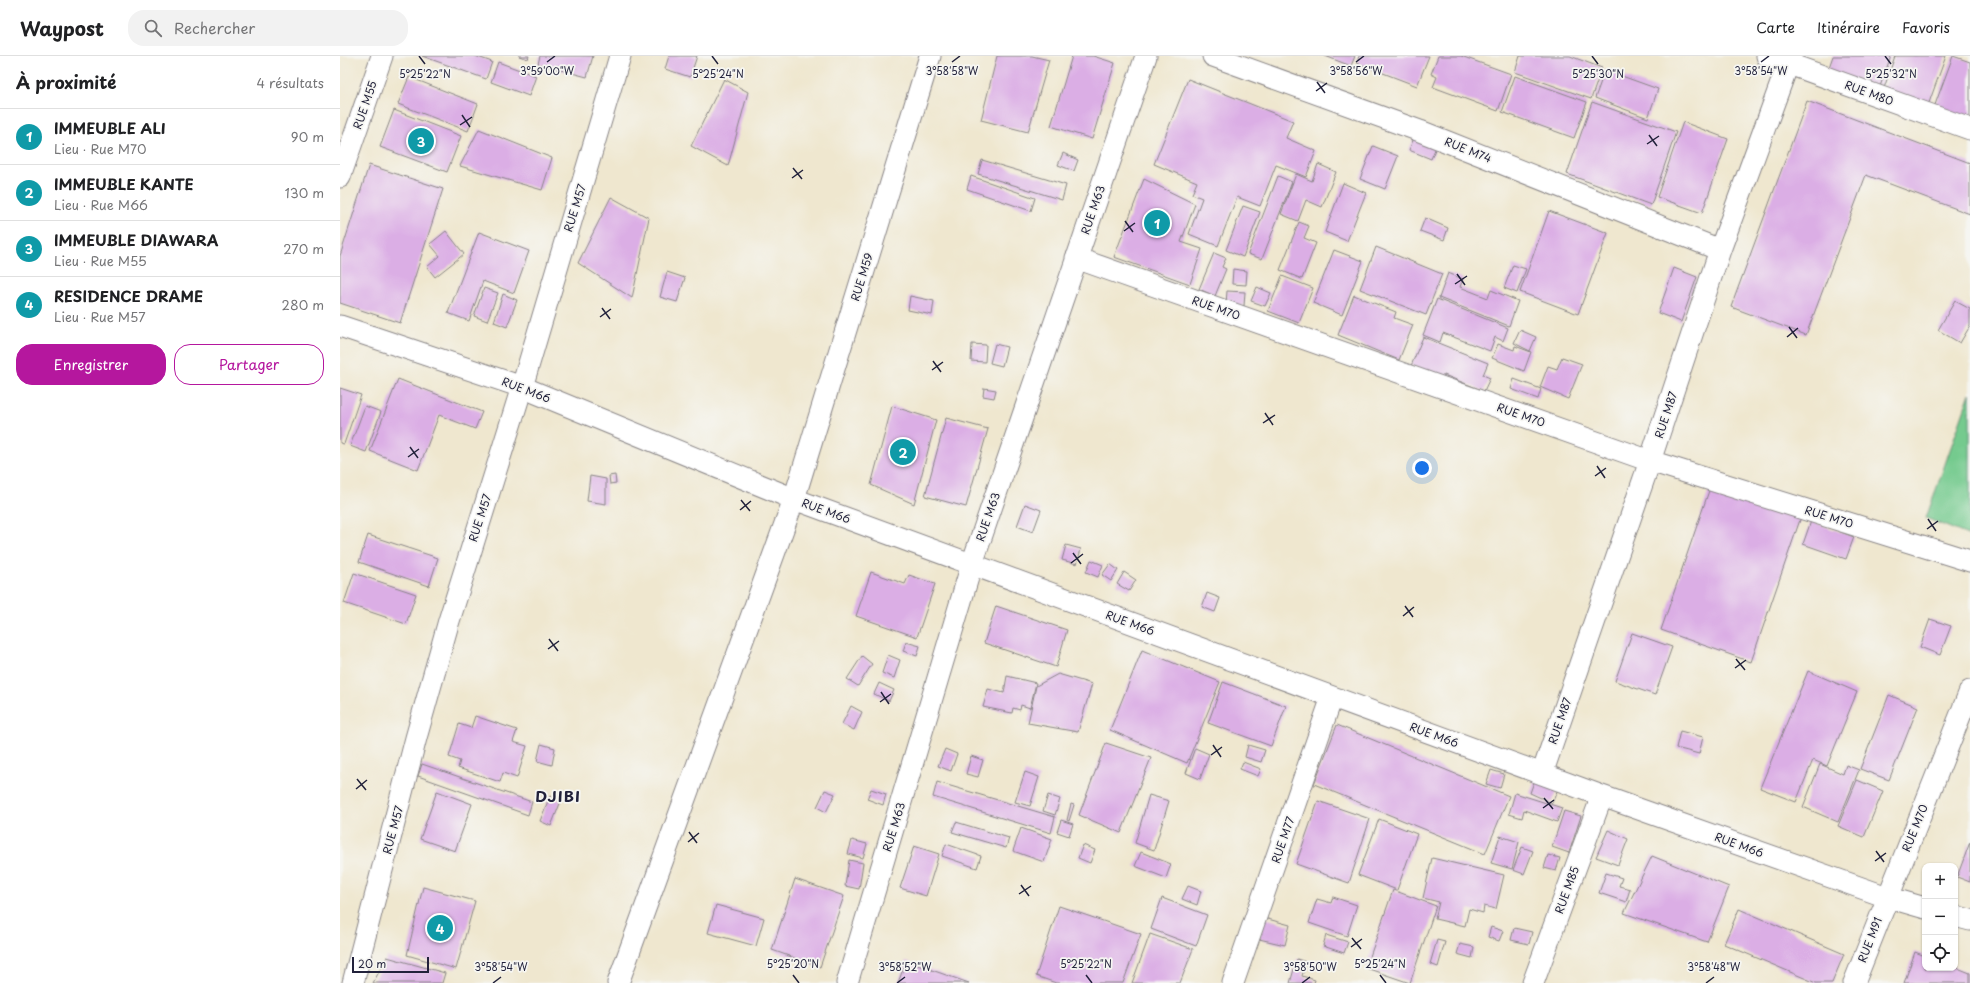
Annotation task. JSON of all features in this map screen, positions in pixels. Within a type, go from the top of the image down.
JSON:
[{"type":"street","name":"RUE M55","points":[[340,177],[382,56]]},
{"type":"street","name":"RUE M57","points":[[353,983],[416,738],[446,630],[522,387],[620,56]]},
{"type":"street","name":"RUE M59","points":[[618,983],[794,499],[930,56]]},
{"type":"street","name":"RUE M63","points":[[847,983],[972,564],[1146,56]]},
{"type":"street","name":"RUE M74","points":[[1213,56],[1420,131],[1720,250]]},
{"type":"street","name":"RUE M80","points":[[1767,56],[1789,60],[1970,130]]},
{"type":"street","name":"RUE M87","points":[[1542,774],[1650,461],[1720,250],[1789,60]]},
{"type":"street","name":"RUE M70","points":[[1076,258],[1650,461],[1970,561]]},
{"type":"street","name":"RUE M66","points":[[340,326],[522,387],[794,499],[1332,697],[1602,796],[1887,897],[1922,907]]},
{"type":"street","name":"RUE M70","points":[[1887,897],[1970,691]]},
{"type":"street","name":"RUE M77","points":[[1234,983],[1332,697]]},
{"type":"street","name":"RUE M85","points":[[1533,983],[1602,796]]},
{"type":"street","name":"RUE M91","points":[[1854,983],[1887,897]]},
{"type":"street","points":[[1958,917],[1970,920]]},
{"type":"green space","points":[[1970,393],[1970,536],[1926,518]]},
{"type":"building","points":[[422,56],[475,56],[492,62],[486,79]]},
{"type":"building","points":[[519,56],[529,56],[528,59]]},
{"type":"building","points":[[540,56],[593,56],[587,77],[538,64]]},
{"type":"building","points":[[669,56],[697,56],[690,77],[665,69]]},
{"type":"building","points":[[997,56],[1032,56],[1049,60],[1028,132],[981,120]]},
{"type":"building","points":[[1072,56],[1093,56],[1115,63],[1092,139],[1051,126]]},
{"type":"building","points":[[1325,56],[1355,56],[1351,66]]},
{"type":"building","points":[[1359,56],[1429,56],[1417,86],[1357,63]]},
{"type":"building","points":[[1438,56],[1461,56],[1511,74],[1498,111],[1433,87],[1437,77],[1431,74]]},
{"type":"building","points":[[1520,56],[1570,56],[1602,68],[1591,99],[1515,72]]},
{"type":"building","points":[[1833,56],[1891,56],[1878,92],[1827,73]]},
{"type":"building","points":[[1895,56],[1946,56],[1926,111],[1882,94]]},
{"type":"building","points":[[1953,56],[1970,62],[1970,121],[1932,113]]},
{"type":"building","points":[[498,62],[536,76],[529,96],[491,82]]},
{"type":"building","points":[[1605,70],[1658,89],[1648,118],[1595,98]]},
{"type":"building","points":[[1515,76],[1587,102],[1574,138],[1502,112]]},
{"type":"building","points":[[409,77],[478,104],[468,131],[398,104]]},
{"type":"building","points":[[724,79],[748,92],[728,166],[691,146]]},
{"type":"building","points":[[1188,79],[1293,121],[1286,138],[1316,151],[1306,177],[1276,165],[1260,206],[1237,197],[1218,246],[1189,234],[1202,198],[1192,194],[1197,182],[1154,164]]},
{"type":"building","points":[[1807,101],[1970,163],[1970,214],[1866,175],[1806,335],[1731,307]]},
{"type":"building","points":[[1592,102],[1676,132],[1651,205],[1567,174]]},
{"type":"building","points":[[394,110],[461,136],[447,172],[380,147]]},
{"type":"building","points":[[1683,122],[1728,139],[1702,213],[1657,197]]},
{"type":"building","points":[[479,129],[552,158],[542,190],[460,166]]},
{"type":"building","points":[[1416,133],[1438,142],[1431,159],[1409,150]]},
{"type":"building","points":[[1373,146],[1398,156],[1385,189],[1360,179]]},
{"type":"building","points":[[1063,153],[1078,160],[1074,171],[1058,165]]},
{"type":"building","points":[[982,160],[1066,185],[1062,200],[978,174]]},
{"type":"building","points":[[1318,164],[1336,172],[1322,207],[1306,200],[1298,221],[1281,214],[1296,174],[1312,181]]},
{"type":"building","points":[[369,165],[443,189],[400,323],[340,303],[340,256]]},
{"type":"building","points":[[971,176],[1035,198],[1031,211],[967,189]]},
{"type":"building","points":[[1278,176],[1292,182],[1262,259],[1248,254]]},
{"type":"building","points":[[1144,179],[1195,204],[1181,242],[1202,249],[1190,284],[1114,257]]},
{"type":"building","points":[[1343,183],[1366,193],[1347,241],[1325,232]]},
{"type":"building","points":[[611,197],[649,218],[632,298],[578,263]]},
{"type":"building","points":[[1243,206],[1260,212],[1243,257],[1226,250]]},
{"type":"building","points":[[1549,211],[1608,233],[1578,314],[1520,292]]},
{"type":"building","points":[[1425,218],[1448,228],[1444,240],[1420,231]]},
{"type":"building","points":[[1299,222],[1309,226],[1304,238],[1316,243],[1302,279],[1280,270]]},
{"type":"building","points":[[446,231],[464,254],[435,277],[427,267],[440,256],[430,244]]},
{"type":"building","points":[[479,232],[529,251],[514,293],[483,281],[469,321],[448,313]]},
{"type":"building","points":[[1376,247],[1442,274],[1426,315],[1360,289]]},
{"type":"building","points":[[1334,250],[1363,261],[1342,315],[1313,303]]},
{"type":"building","points":[[1214,253],[1226,258],[1222,267],[1226,269],[1215,296],[1199,289]]},
{"type":"building","points":[[1513,265],[1526,269],[1517,293],[1504,288]]},
{"type":"building","points":[[1674,268],[1697,277],[1681,322],[1658,313]]},
{"type":"building","points":[[1233,269],[1247,271],[1246,285],[1232,284]]},
{"type":"building","points":[[667,272],[685,278],[677,302],[660,297]]},
{"type":"building","points":[[1448,273],[1463,279],[1460,287],[1488,298],[1491,290],[1518,301],[1509,326],[1439,298]]},
{"type":"building","points":[[1282,276],[1313,288],[1299,323],[1268,311]]},
{"type":"building","points":[[1257,287],[1271,293],[1265,306],[1251,301]]},
{"type":"building","points":[[484,288],[498,293],[487,321],[474,316]]},
{"type":"building","points":[[1227,291],[1245,292],[1244,306],[1226,304]]},
{"type":"building","points":[[503,294],[517,300],[507,327],[494,322]]},
{"type":"building","points":[[1354,295],[1396,312],[1394,318],[1413,325],[1399,360],[1338,335]]},
{"type":"building","points":[[910,296],[934,301],[932,315],[908,310]]},
{"type":"building","points":[[1437,299],[1508,328],[1503,341],[1495,337],[1490,351],[1443,333],[1440,342],[1423,335]]},
{"type":"building","points":[[1955,301],[1970,309],[1970,326],[1960,343],[1938,330]]},
{"type":"building","points":[[1520,330],[1536,337],[1530,351],[1514,343]]},
{"type":"building","points":[[1423,337],[1488,363],[1483,375],[1490,378],[1484,391],[1444,375],[1443,378],[1411,366]]},
{"type":"building","points":[[972,344],[986,345],[985,362],[971,361]]},
{"type":"building","points":[[995,344],[1007,347],[1002,366],[990,363]]},
{"type":"building","points":[[1498,344],[1514,350],[1515,346],[1531,352],[1524,371],[1492,358]]},
{"type":"building","points":[[1562,357],[1582,364],[1568,399],[1540,387],[1548,366],[1557,369]]},
{"type":"building","points":[[398,379],[482,412],[475,429],[439,415],[418,470],[370,451]]},
{"type":"building","points":[[1514,379],[1541,389],[1538,399],[1511,389]]},
{"type":"building","points":[[340,388],[361,395],[344,444],[340,443]]},
{"type":"building","points":[[984,388],[996,390],[994,398],[983,396]]},
{"type":"building","points":[[365,406],[381,412],[366,452],[350,446]]},
{"type":"building","points":[[892,406],[936,420],[914,504],[871,485]]},
{"type":"building","points":[[946,418],[988,429],[966,507],[925,496]]},
{"type":"building","points":[[615,475],[616,483],[610,484],[609,476]]},
{"type":"building","points":[[590,476],[606,479],[606,504],[587,501]]},
{"type":"building","points":[[1712,482],[1802,514],[1751,662],[1661,630]]},
{"type":"building","points":[[1025,504],[1041,510],[1033,532],[1017,526]]},
{"type":"building","points":[[1811,521],[1854,537],[1846,559],[1803,544]]},
{"type":"building","points":[[368,535],[438,558],[429,586],[359,562]]},
{"type":"building","points":[[1066,545],[1081,549],[1077,564],[1062,560]]},
{"type":"building","points":[[1091,560],[1103,565],[1098,577],[1086,572]]},
{"type":"building","points":[[1110,564],[1118,570],[1111,581],[1102,575]]},
{"type":"building","points":[[871,572],[905,584],[909,575],[935,584],[917,637],[856,616]]},
{"type":"building","points":[[1124,572],[1136,580],[1129,591],[1117,584]]},
{"type":"building","points":[[354,573],[416,594],[406,624],[344,603]]},
{"type":"building","points":[[1207,593],[1220,598],[1215,612],[1202,607]]},
{"type":"building","points":[[996,606],[1067,630],[1056,667],[984,643]]},
{"type":"building","points":[[1930,619],[1951,626],[1940,655],[1920,647]]},
{"type":"building","points":[[1632,633],[1672,647],[1655,695],[1615,681]]},
{"type":"building","points":[[906,642],[920,646],[917,656],[903,651]]},
{"type":"building","points":[[1142,650],[1220,682],[1187,763],[1110,730]]},
{"type":"building","points":[[888,655],[900,660],[894,678],[882,673]]},
{"type":"building","points":[[862,656],[872,664],[858,686],[847,679]]},
{"type":"building","points":[[1808,671],[1857,692],[1827,766],[1813,760],[1796,802],[1760,788]]},
{"type":"building","points":[[1058,674],[1092,684],[1078,732],[1028,723],[1036,686]]},
{"type":"building","points":[[1007,676],[1036,683],[1030,708],[1021,705],[1020,710],[1013,708],[1012,713],[983,707],[988,689],[1004,693]]},
{"type":"building","points":[[1223,682],[1286,706],[1271,746],[1208,723]]},
{"type":"building","points":[[879,683],[894,690],[889,701],[874,694]]},
{"type":"building","points":[[1889,695],[1918,707],[1889,780],[1860,769]]},
{"type":"building","points":[[851,706],[862,712],[854,730],[842,724]]},
{"type":"building","points":[[475,716],[517,730],[513,742],[527,746],[517,778],[503,773],[500,782],[458,768],[460,761],[449,757],[459,724],[471,728]]},
{"type":"building","points":[[1337,725],[1509,796],[1485,854],[1314,784]]},
{"type":"building","points":[[1680,731],[1703,737],[1699,754],[1676,748]]},
{"type":"building","points":[[1106,743],[1151,758],[1121,833],[1079,815]]},
{"type":"building","points":[[541,744],[555,748],[552,765],[537,761]]},
{"type":"building","points":[[1248,745],[1265,750],[1261,762],[1245,757]]},
{"type":"building","points":[[1195,748],[1209,754],[1200,779],[1186,773]]},
{"type":"building","points":[[945,749],[957,754],[951,771],[938,766]]},
{"type":"building","points":[[971,756],[983,760],[978,777],[966,774]]},
{"type":"building","points":[[1243,762],[1261,769],[1258,776],[1240,769]]},
{"type":"building","points":[[422,764],[532,802],[528,815],[418,776]]},
{"type":"building","points":[[1820,764],[1843,774],[1846,765],[1859,770],[1838,822],[1803,807]]},
{"type":"building","points":[[1491,770],[1504,774],[1500,788],[1486,784]]},
{"type":"building","points":[[1025,772],[1039,777],[1030,806],[1015,802]]},
{"type":"building","points":[[1535,779],[1558,789],[1552,803],[1530,793]]},
{"type":"building","points":[[1857,780],[1883,791],[1864,837],[1838,826]]},
{"type":"building","points":[[937,782],[1055,817],[1051,833],[933,797]]},
{"type":"building","points":[[871,789],[886,794],[883,805],[867,799]]},
{"type":"building","points":[[825,790],[835,794],[826,812],[817,807]]},
{"type":"building","points":[[437,791],[472,804],[455,851],[420,839]]},
{"type":"building","points":[[1515,793],[1562,808],[1557,822],[1524,810],[1522,818],[1509,814]]},
{"type":"building","points":[[1048,795],[1060,799],[1055,815],[1043,811]]},
{"type":"building","points":[[1149,795],[1169,801],[1154,850],[1135,843]]},
{"type":"building","points":[[550,796],[561,801],[551,826],[540,821]]},
{"type":"building","points":[[1318,801],[1370,819],[1349,883],[1296,864]]},
{"type":"building","points":[[1071,804],[1074,805],[1069,821],[1067,820]]},
{"type":"building","points":[[1564,811],[1581,816],[1569,853],[1552,847]]},
{"type":"building","points":[[1379,819],[1417,834],[1397,890],[1358,875]]},
{"type":"building","points":[[1061,820],[1073,824],[1069,836],[1057,832]]},
{"type":"building","points":[[956,822],[1009,838],[1006,848],[952,832]]},
{"type":"building","points":[[1021,828],[1052,839],[1044,862],[1013,851]]},
{"type":"building","points":[[1608,830],[1628,839],[1618,865],[1596,857]]},
{"type":"building","points":[[1500,836],[1519,842],[1512,869],[1491,863]]},
{"type":"building","points":[[852,840],[867,844],[863,858],[848,854]]},
{"type":"building","points":[[1970,842],[1970,882],[1958,877]]},
{"type":"building","points":[[946,844],[981,856],[977,868],[942,856]]},
{"type":"building","points":[[1083,845],[1095,850],[1090,863],[1078,858]]},
{"type":"building","points":[[914,846],[939,854],[926,896],[900,888]]},
{"type":"building","points":[[1522,847],[1533,851],[1524,874],[1513,870]]},
{"type":"building","points":[[1141,852],[1171,864],[1166,878],[1135,866]]},
{"type":"building","points":[[1548,855],[1560,858],[1556,871],[1544,868]]},
{"type":"building","points":[[1652,856],[1729,887],[1707,942],[1624,913]]},
{"type":"building","points":[[1432,858],[1504,875],[1496,909],[1484,906],[1483,913],[1469,909],[1465,926],[1435,919],[1439,902],[1423,898]]},
{"type":"building","points":[[849,860],[863,863],[859,889],[845,886]]},
{"type":"building","points":[[1606,873],[1622,878],[1619,886],[1630,889],[1626,902],[1599,893]]},
{"type":"building","points":[[795,879],[844,896],[820,967],[772,950]]},
{"type":"building","points":[[1188,886],[1201,891],[1197,905],[1182,899]]},
{"type":"building","points":[[423,887],[475,901],[456,969],[407,955]]},
{"type":"building","points":[[1393,890],[1436,906],[1410,983],[1366,968]]},
{"type":"building","points":[[1333,897],[1357,905],[1347,936],[1309,923],[1317,899],[1331,903]]},
{"type":"building","points":[[1162,898],[1207,915],[1196,946],[1151,929]]},
{"type":"building","points":[[716,905],[764,918],[756,946],[708,933]]},
{"type":"building","points":[[1059,906],[1141,934],[1123,983],[1056,983],[1036,976]]},
{"type":"building","points":[[1739,909],[1844,954],[1832,983],[1816,983],[1724,944]]},
{"type":"building","points":[[1264,918],[1290,925],[1285,945],[1259,939]]},
{"type":"building","points":[[1491,927],[1503,931],[1499,941],[1488,937]]},
{"type":"building","points":[[1514,928],[1532,932],[1529,944],[1511,940]]},
{"type":"building","points":[[1150,934],[1193,949],[1180,983],[1132,983]]},
{"type":"building","points":[[1326,935],[1348,942],[1344,953],[1323,946]]},
{"type":"building","points":[[1437,940],[1445,942],[1438,967],[1430,964]]},
{"type":"building","points":[[1460,944],[1474,947],[1472,958],[1457,954]]},
{"type":"building","points":[[1915,952],[1922,955],[1922,971],[1958,971],[1958,968],[1970,973],[1970,983],[1904,983]]},
{"type":"building","points":[[387,957],[445,973],[442,983],[373,983]]},
{"type":"building","points":[[1297,959],[1306,962],[1302,976],[1315,980],[1314,983],[1290,983]]},
{"type":"building","points":[[906,961],[969,983],[898,983]]},
{"type":"place","name":"IMMEUBLE DIAWARA","points":[[421,141]]},
{"type":"place","name":"IMMEUBLE ALI","points":[[1157,223]]},
{"type":"place","name":"IMMEUBLE KANTE","points":[[903,452]]},
{"type":"place","name":"RESIDENCE DRAME","points":[[440,928]]},
{"type":"district","name":"DJIBI","points":[[558,797]]}]
